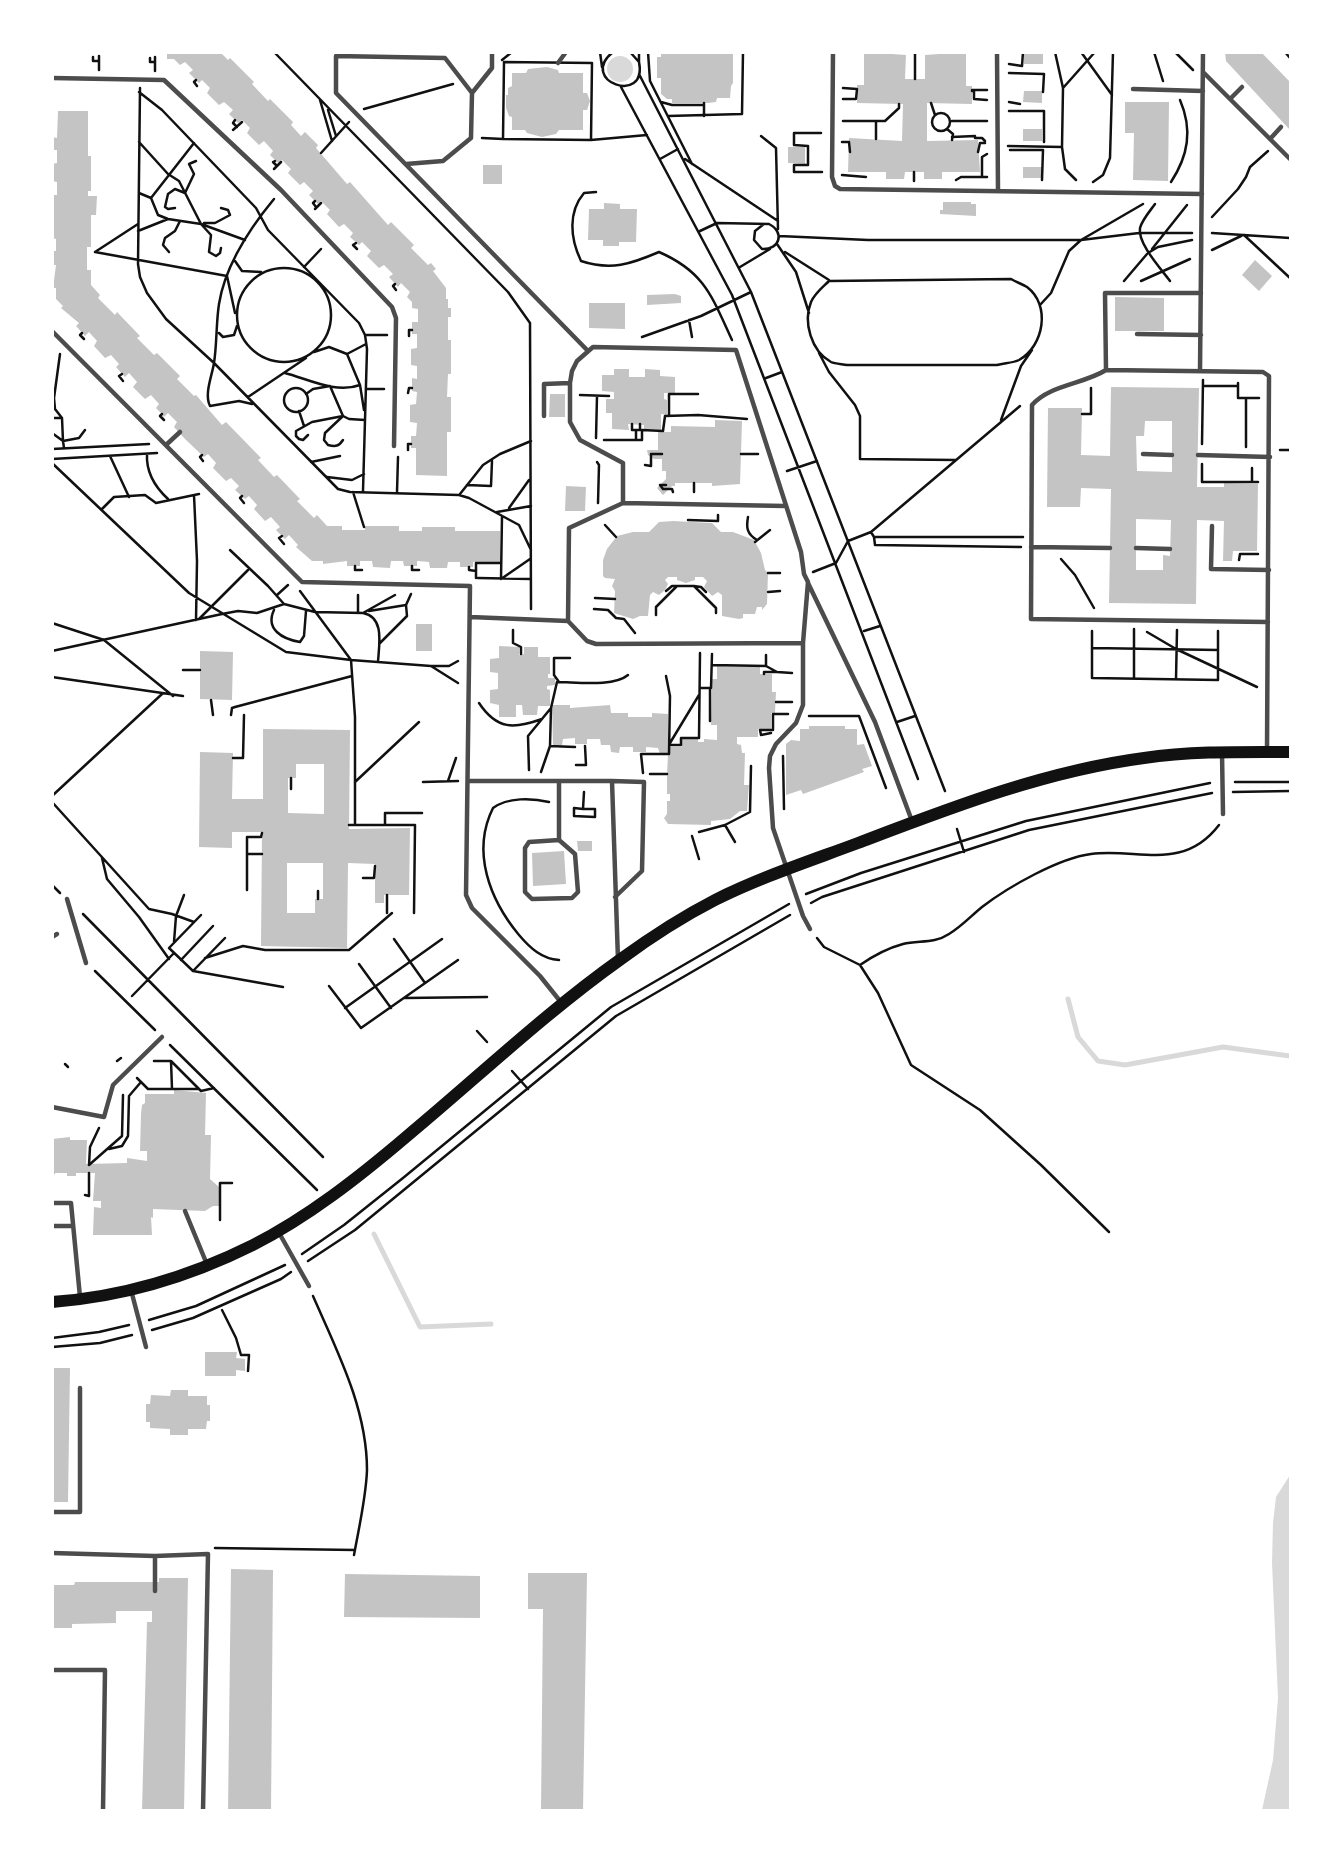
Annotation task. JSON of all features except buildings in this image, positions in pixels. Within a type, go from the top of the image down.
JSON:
[{"type":"main road","points":[[52,1302],[131,1289],[207,1266],[255,1244],[327,1199],[387,1153],[618,961],[697,909],[786,869],[912,822],[1036,781],[1079,770],[1146,758],[1290,752]]},
{"type":"lane","points":[[406,164],[443,162],[471,138],[472,93],[492,68],[492,52]]},
{"type":"lane","points":[[558,63],[566,52]]},
{"type":"lane","points":[[833,52],[832,173],[835,186],[844,190],[1202,194]]},
{"type":"lane","points":[[997,52],[998,191]]},
{"type":"lane","points":[[1200,371],[1203,52]]},
{"type":"lane","points":[[472,93],[445,58],[335,54],[336,93],[588,351]]},
{"type":"lane","points":[[1203,72],[1290,159]]},
{"type":"lane","points":[[52,78],[164,80],[281,190],[392,307],[396,318],[394,446]]},
{"type":"lane","points":[[1230,99],[1242,87]]},
{"type":"lane","points":[[1133,89],[1203,91]]},
{"type":"lane","points":[[1270,139],[1281,127]]},
{"type":"lane","points":[[1105,370],[1105,293],[1201,293]]},
{"type":"lane","points":[[52,331],[302,582],[470,586],[469,781],[465,886],[468,902],[540,976],[563,1004]]},
{"type":"lane","points":[[1137,334],[1200,335]]},
{"type":"lane","points":[[623,503],[623,463],[580,440],[570,422],[570,383],[577,361],[593,348],[736,350],[808,582],[874,722],[912,822]]},
{"type":"lane","points":[[1267,752],[1270,457],[1269,376],[1263,372],[1105,370],[1048,394],[1032,405],[1031,619],[1268,622]]},
{"type":"lane","points":[[544,416],[544,384],[570,383]]},
{"type":"lane","points":[[166,445],[180,432]]},
{"type":"lane","points":[[1143,454],[1172,455]]},
{"type":"lane","points":[[1200,455],[1270,457]]},
{"type":"lane","points":[[785,506],[623,503],[569,528],[568,621],[587,641],[596,644],[803,643]]},
{"type":"lane","points":[[1212,526],[1211,569],[1269,570]]},
{"type":"lane","points":[[1031,547],[1110,548]]},
{"type":"lane","points":[[1136,548],[1170,549]]},
{"type":"lane","points":[[808,582],[803,643],[803,705],[796,723],[776,744],[770,756],[769,768],[771,815],[786,869],[810,929]]},
{"type":"lane","points":[[470,617],[568,621]]},
{"type":"lane","points":[[1222,753],[1223,814]]},
{"type":"lane","points":[[469,781],[644,782],[642,872],[615,897]]},
{"type":"lane","points":[[559,781],[559,840],[575,854],[578,892],[572,898],[532,899],[525,892],[525,848],[529,842],[559,840]]},
{"type":"lane","points":[[612,781],[618,961]]},
{"type":"lane","points":[[67,900],[86,963]]},
{"type":"lane","points":[[52,1107],[104,1117],[113,1085],[162,1037]]},
{"type":"lane","points":[[52,1203],[71,1203],[80,1298]]},
{"type":"lane","points":[[185,1211],[207,1266]]},
{"type":"lane","points":[[52,1226],[73,1226]]},
{"type":"lane","points":[[278,1230],[309,1286]]},
{"type":"lane","points":[[131,1289],[146,1347]]},
{"type":"lane","points":[[52,1512],[80,1512],[80,1388]]},
{"type":"lane","points":[[52,1553],[155,1556],[208,1554],[203,1811]]},
{"type":"lane","points":[[155,1556],[155,1591]]},
{"type":"lane","points":[[52,1670],[105,1670],[103,1811]]},
{"type":"path","points":[[274,52],[508,292],[530,323],[530,620]]},
{"type":"path","points":[[600,52],[604,74],[610,83],[621,87],[632,83],[639,74]]},
{"type":"path","points":[[604,74],[605,62],[613,52]]},
{"type":"path","points":[[630,52],[639,62]]},
{"type":"path","points":[[639,52],[639,74],[751,292],[945,791]]},
{"type":"path","points":[[668,116],[742,114],[743,52]]},
{"type":"path","points":[[915,52],[915,79]]},
{"type":"path","points":[[1009,52],[1009,66],[1022,66],[1023,52]]},
{"type":"path","points":[[1055,52],[1063,89],[1062,147],[1065,169],[1070,177],[1078,182]]},
{"type":"path","points":[[1081,52],[1112,95]]},
{"type":"path","points":[[1063,89],[1095,52]]},
{"type":"path","points":[[1086,183],[1103,175],[1108,166],[1113,52]]},
{"type":"path","points":[[1154,52],[1165,90],[1180,98],[1187,123],[1188,144],[1180,168],[1160,193],[1140,226],[1139,233],[1148,253],[1178,293]]},
{"type":"path","points":[[1175,52],[1193,70],[1203,72]]},
{"type":"path","points":[[1284,52],[1290,58]]},
{"type":"path","points":[[648,53],[650,81],[692,164]]},
{"type":"path","points":[[93,57],[93,61],[99,59],[99,70]]},
{"type":"path","points":[[150,58],[150,62],[155,59],[156,71]]},
{"type":"path","points":[[503,139],[504,62],[592,63],[591,140]]},
{"type":"path","points":[[1009,75],[1044,74],[1043,92]]},
{"type":"path","points":[[140,79],[138,260],[140,277],[157,309],[338,489],[353,492],[459,495],[519,525],[531,550]]},
{"type":"path","points":[[196,80],[194,82],[197,86]]},
{"type":"path","points":[[361,110],[455,83]]},
{"type":"path","points":[[621,87],[734,300],[918,779]]},
{"type":"path","points":[[850,99],[856,99],[855,89]]},
{"type":"path","points":[[974,90],[976,99]]},
{"type":"path","points":[[139,92],[162,110],[256,208],[268,230],[359,323],[367,344],[363,491]]},
{"type":"path","points":[[1009,94],[1009,104],[1020,104]]},
{"type":"path","points":[[320,100],[332,141]]},
{"type":"path","points":[[661,102],[672,105],[704,104],[704,116]]},
{"type":"path","points":[[931,103],[935,115],[932,121],[934,129],[942,132],[947,129],[950,121]]},
{"type":"path","points":[[832,121],[885,121],[899,104]]},
{"type":"path","points":[[327,107],[336,136]]},
{"type":"path","points":[[1009,122],[1009,110],[1044,111],[1044,142]]},
{"type":"path","points":[[935,115],[944,114],[950,121],[997,121]]},
{"type":"path","points":[[235,120],[233,122],[237,127]]},
{"type":"path","points":[[876,121],[876,139]]},
{"type":"path","points":[[231,133],[242,122]]},
{"type":"path","points":[[321,153],[345,126]]},
{"type":"path","points":[[947,129],[952,139],[968,136],[982,138],[985,143],[980,143],[978,153],[998,154]]},
{"type":"path","points":[[832,133],[794,133],[794,145],[808,146],[808,165],[794,165],[794,172],[832,173]]},
{"type":"path","points":[[471,138],[591,140],[647,135]]},
{"type":"path","points":[[740,267],[775,245],[779,234],[776,148],[761,136]]},
{"type":"path","points":[[139,142],[168,174],[179,181],[201,223],[211,235],[208,248],[211,256],[220,253],[221,248]]},
{"type":"path","points":[[845,142],[849,142],[849,152]]},
{"type":"path","points":[[150,198],[194,143]]},
{"type":"path","points":[[997,146],[1043,150],[1043,180],[1032,180]]},
{"type":"path","points":[[1010,148],[1062,147]]},
{"type":"path","points":[[1010,148],[1010,160]]},
{"type":"path","points":[[660,159],[678,149]]},
{"type":"path","points":[[1148,253],[1158,247],[1194,239],[1202,233],[1242,183],[1250,167],[1270,149]]},
{"type":"path","points":[[982,177],[984,154]]},
{"type":"path","points":[[682,157],[778,222]]},
{"type":"path","points":[[275,160],[275,168],[281,162]]},
{"type":"path","points":[[185,192],[194,174],[189,163],[196,161]]},
{"type":"path","points":[[175,208],[165,207],[168,194],[175,189],[185,192]]},
{"type":"path","points":[[257,406],[239,401],[210,406],[208,396],[219,303],[227,276],[260,216],[281,190]]},
{"type":"path","points":[[596,192],[584,193],[575,204],[573,245],[581,261],[597,266],[622,265],[659,252],[680,262],[703,282],[736,350]]},
{"type":"path","points":[[139,193],[150,198],[158,215],[168,219],[215,223],[230,215],[228,210],[221,208]]},
{"type":"path","points":[[1040,305],[1051,293],[1069,251],[1081,240],[1160,193]]},
{"type":"path","points":[[1114,293],[1195,194]]},
{"type":"path","points":[[315,201],[313,204],[316,207]]},
{"type":"path","points":[[310,214],[321,202]]},
{"type":"path","points":[[138,231],[168,219]]},
{"type":"path","points":[[169,252],[163,246],[165,239],[175,231],[180,221]]},
{"type":"path","points":[[201,223],[246,240]]},
{"type":"path","points":[[699,232],[717,223],[764,224],[773,225],[779,234]]},
{"type":"path","points":[[138,224],[95,252],[227,276]]},
{"type":"path","points":[[764,224],[754,231],[754,240],[762,248],[775,245],[830,281],[1012,279],[1028,288],[1040,305],[1042,329],[1021,366],[1000,423]]},
{"type":"path","points":[[779,234],[867,240],[1081,240],[1139,233],[1290,238]]},
{"type":"path","points":[[1139,282],[1244,235]]},
{"type":"path","points":[[1244,235],[1290,278]]},
{"type":"path","points":[[304,267],[330,241]]},
{"type":"path","points":[[356,243],[353,245],[357,249]]},
{"type":"path","points":[[782,250],[796,272],[809,314]]},
{"type":"path","points":[[235,261],[242,271],[255,273],[277,267],[290,267],[314,277]]},
{"type":"path","points":[[217,330],[223,337],[234,335],[239,299],[245,288],[265,271]]},
{"type":"path","points":[[227,276],[237,325],[251,349],[264,358],[279,362],[295,361],[329,347],[347,354],[360,385],[365,420]]},
{"type":"path","points":[[830,281],[819,290],[811,302],[810,334],[829,372],[855,405],[860,416],[860,458],[956,460]]},
{"type":"path","points":[[395,284],[393,286],[396,290]]},
{"type":"path","points":[[248,397],[321,345],[330,324],[330,301],[323,287]]},
{"type":"path","points":[[613,348],[689,320],[751,292]]},
{"type":"path","points":[[689,320],[692,338],[700,349]]},
{"type":"path","points":[[409,336],[409,330],[412,330]]},
{"type":"path","points":[[82,333],[80,335],[84,340]]},
{"type":"path","points":[[365,335],[395,336]]},
{"type":"path","points":[[62,341],[54,393],[55,409],[62,418],[64,448]]},
{"type":"path","points":[[347,354],[367,344]]},
{"type":"path","points":[[817,349],[831,362],[848,365],[997,365],[1018,360],[1034,347]]},
{"type":"path","points":[[1200,371],[1203,376],[1200,479],[1202,482],[1269,482]]},
{"type":"path","points":[[765,379],[782,372]]},
{"type":"path","points":[[285,373],[330,386],[345,388],[360,385]]},
{"type":"path","points":[[122,374],[119,376],[123,381]]},
{"type":"path","points":[[1238,377],[1238,398],[1265,398]]},
{"type":"path","points":[[1082,414],[1091,414],[1091,378]]},
{"type":"path","points":[[330,386],[343,416]]},
{"type":"path","points":[[306,394],[313,389],[330,386]]},
{"type":"path","points":[[1203,386],[1238,386]]},
{"type":"path","points":[[297,388],[306,394],[306,405],[299,411],[286,407],[285,396],[290,390],[297,388]]},
{"type":"path","points":[[408,393],[409,388],[412,388]]},
{"type":"path","points":[[669,416],[669,394],[698,394]]},
{"type":"path","points":[[570,395],[609,396]]},
{"type":"path","points":[[597,396],[596,439],[642,440],[642,430],[663,430],[665,416],[748,419]]},
{"type":"path","points":[[1246,398],[1246,431],[1252,482]]},
{"type":"path","points":[[813,572],[836,563],[848,541],[870,532],[1020,405]]},
{"type":"path","points":[[299,411],[304,426]]},
{"type":"path","points":[[1246,413],[1256,413]]},
{"type":"path","points":[[162,414],[160,416],[164,420]]},
{"type":"path","points":[[308,435],[303,440],[296,436],[296,431],[323,418],[343,416],[365,420]]},
{"type":"path","points":[[343,416],[326,433],[324,440],[328,445],[335,446],[343,440]]},
{"type":"path","points":[[52,418],[62,418]]},
{"type":"path","points":[[632,424],[632,430],[636,430]]},
{"type":"path","points":[[636,430],[640,430],[640,425]]},
{"type":"path","points":[[52,433],[63,441],[79,438],[85,430]]},
{"type":"path","points":[[635,440],[636,430]]},
{"type":"path","points":[[1246,431],[1255,431]]},
{"type":"path","points":[[459,495],[483,465],[531,442]]},
{"type":"path","points":[[52,449],[148,443],[166,445]]},
{"type":"path","points":[[397,493],[398,450],[408,450],[408,444],[411,444]]},
{"type":"path","points":[[52,461],[157,453],[166,445]]},
{"type":"path","points":[[147,454],[152,480],[169,500]]},
{"type":"path","points":[[645,466],[651,466],[651,454],[662,454]]},
{"type":"path","points":[[741,454],[758,454]]},
{"type":"path","points":[[202,455],[200,457],[204,461]]},
{"type":"path","points":[[110,456],[129,496]]},
{"type":"path","points":[[311,462],[340,456]]},
{"type":"path","points":[[467,485],[491,486],[492,459]]},
{"type":"path","points":[[52,461],[196,597],[289,653],[431,666],[453,665],[463,654],[470,654]]},
{"type":"path","points":[[597,461],[598,515]]},
{"type":"path","points":[[782,473],[817,461]]},
{"type":"path","points":[[325,476],[352,480],[364,474]]},
{"type":"path","points":[[509,508],[531,477]]},
{"type":"path","points":[[694,483],[695,496]]},
{"type":"path","points":[[666,485],[660,485],[663,489],[672,489],[674,495]]},
{"type":"path","points":[[101,510],[114,497],[145,495],[156,503],[213,492]]},
{"type":"path","points":[[353,492],[364,527]]},
{"type":"path","points":[[194,495],[196,620]]},
{"type":"path","points":[[242,496],[240,498],[244,503]]},
{"type":"path","points":[[495,512],[531,506]]},
{"type":"path","points":[[688,514],[688,522],[718,521],[719,515]]},
{"type":"path","points":[[501,579],[502,516]]},
{"type":"path","points":[[748,516],[746,527],[756,541],[770,530]]},
{"type":"path","points":[[605,525],[616,537]]},
{"type":"path","points":[[870,532],[874,537],[874,545],[1031,547]]},
{"type":"path","points":[[282,536],[279,538],[284,544]]},
{"type":"path","points":[[874,537],[1031,537]]},
{"type":"path","points":[[230,551],[284,604],[315,612],[369,614],[377,624],[378,662]]},
{"type":"path","points":[[1239,569],[1240,554],[1260,554]]},
{"type":"path","points":[[501,579],[531,558]]},
{"type":"path","points":[[470,593],[476,593],[476,563],[501,563]]},
{"type":"path","points":[[355,566],[355,570],[362,570]]},
{"type":"path","points":[[412,566],[412,570],[419,570]]},
{"type":"path","points":[[469,567],[469,570],[476,570]]},
{"type":"path","points":[[196,620],[248,570]]},
{"type":"path","points":[[768,573],[780,573]]},
{"type":"path","points":[[276,595],[296,577]]},
{"type":"path","points":[[296,577],[296,584],[351,660],[355,717],[355,825]]},
{"type":"path","points":[[476,579],[531,579]]},
{"type":"path","points":[[358,612],[359,583]]},
{"type":"path","points":[[379,644],[407,616],[406,605],[415,585]]},
{"type":"path","points":[[363,613],[415,585]]},
{"type":"path","points":[[666,596],[665,591],[672,586],[694,586],[707,591],[705,597]]},
{"type":"path","points":[[656,615],[656,607],[677,586]]},
{"type":"path","points":[[694,586],[716,608],[716,613]]},
{"type":"path","points":[[768,592],[780,591]]},
{"type":"path","points":[[595,598],[615,599]]},
{"type":"path","points":[[52,650],[238,611],[257,613],[284,604]]},
{"type":"path","points":[[363,613],[406,605]]},
{"type":"path","points":[[276,607],[271,625],[280,635],[300,642],[304,636],[306,610]]},
{"type":"path","points":[[594,609],[608,610],[616,618],[624,619],[635,633]]},
{"type":"path","points":[[1092,620],[1092,678],[1217,680],[1218,621]]},
{"type":"path","points":[[1134,620],[1134,678]]},
{"type":"path","points":[[1176,679],[1177,621]]},
{"type":"path","points":[[52,623],[104,640],[173,696]]},
{"type":"path","points":[[862,632],[880,626]]},
{"type":"path","points":[[513,627],[513,643],[521,647],[521,654]]},
{"type":"path","points":[[1092,648],[1218,650]]},
{"type":"path","points":[[670,744],[681,746],[681,738],[699,738],[700,653]]},
{"type":"path","points":[[699,705],[709,703],[712,653]]},
{"type":"path","points":[[766,653],[766,666]]},
{"type":"path","points":[[559,682],[554,676],[554,658],[570,658]]},
{"type":"path","points":[[732,658],[732,666]]},
{"type":"path","points":[[712,665],[766,666],[777,672]]},
{"type":"path","points":[[431,666],[452,678],[461,689]]},
{"type":"path","points":[[183,670],[200,670]]},
{"type":"path","points":[[764,674],[792,673]]},
{"type":"path","points":[[559,682],[622,680],[628,675]]},
{"type":"path","points":[[644,782],[641,754],[669,754],[670,696],[666,676]]},
{"type":"path","points":[[52,677],[86,680],[173,696],[183,695]]},
{"type":"path","points":[[231,715],[232,708],[235,707],[352,677]]},
{"type":"path","points":[[538,781],[550,746],[551,708],[559,682]]},
{"type":"path","points":[[700,688],[710,688]]},
{"type":"path","points":[[699,720],[711,720],[710,688]]},
{"type":"path","points":[[52,796],[162,694]]},
{"type":"path","points":[[670,744],[699,695]]},
{"type":"path","points":[[477,700],[495,722],[518,726],[542,719]]},
{"type":"path","points":[[213,715],[214,701]]},
{"type":"path","points":[[776,702],[792,702]]},
{"type":"path","points":[[699,705],[711,707]]},
{"type":"path","points":[[530,781],[528,736],[551,708]]},
{"type":"path","points":[[771,733],[761,735],[760,730],[773,730],[773,714],[792,714]]},
{"type":"path","points":[[233,758],[243,758],[244,715]]},
{"type":"path","points":[[799,716],[859,716],[886,788]]},
{"type":"path","points":[[897,722],[915,716]]},
{"type":"path","points":[[355,782],[419,722]]},
{"type":"path","points":[[889,730],[898,727]]},
{"type":"path","points":[[783,737],[784,809]]},
{"type":"path","points":[[550,746],[575,747]]},
{"type":"path","points":[[576,765],[586,765],[585,746]]},
{"type":"path","points":[[448,781],[457,756]]},
{"type":"path","points":[[699,832],[725,825],[750,812],[751,766]]},
{"type":"path","points":[[660,774],[667,774]]},
{"type":"path","points":[[291,778],[291,789]]},
{"type":"path","points":[[423,782],[469,781]]},
{"type":"path","points":[[583,809],[584,782]]},
{"type":"path","points":[[806,894],[861,873],[1026,821],[1212,782]]},
{"type":"path","points":[[1231,782],[1290,782]]},
{"type":"path","points":[[1230,792],[1290,792]]},
{"type":"path","points":[[808,905],[822,897],[1029,831],[1214,793]]},
{"type":"path","points":[[559,806],[546,801],[524,800],[499,804],[488,818],[484,847],[487,878],[501,913],[526,943],[540,954],[559,960]]},
{"type":"path","points":[[52,802],[149,909],[194,922]]},
{"type":"path","points":[[574,808],[583,809],[595,809],[596,817],[574,816],[574,808]]},
{"type":"path","points":[[385,825],[385,813],[422,813]]},
{"type":"path","points":[[860,965],[874,955],[905,943],[931,942],[949,935],[1007,888],[1060,863],[1089,854],[1144,856],[1174,853],[1199,846],[1221,822],[1223,814]]},
{"type":"path","points":[[349,825],[415,825],[414,913]]},
{"type":"path","points":[[725,825],[735,842]]},
{"type":"path","points":[[957,829],[964,852]]},
{"type":"path","points":[[247,890],[247,837],[261,837],[262,834]]},
{"type":"path","points":[[692,836],[699,859]]},
{"type":"path","points":[[247,854],[262,854]]},
{"type":"path","points":[[102,857],[107,879],[169,958]]},
{"type":"path","points":[[363,878],[374,878],[375,866]]},
{"type":"path","points":[[318,891],[318,899]]},
{"type":"path","points":[[174,943],[176,916],[184,895]]},
{"type":"path","points":[[205,958],[243,946],[265,950],[349,950],[390,913],[387,895]]},
{"type":"path","points":[[302,1254],[363,1209],[611,1007],[789,903]]},
{"type":"path","points":[[305,1262],[355,1230],[616,1016],[794,913]]},
{"type":"path","points":[[201,915],[169,948],[193,971],[283,987]]},
{"type":"path","points":[[87,918],[323,1157]]},
{"type":"path","points":[[181,960],[213,926]]},
{"type":"path","points":[[810,929],[824,947],[860,965],[878,993],[911,1065],[980,1110],[1041,1165],[1108,1232]]},
{"type":"path","points":[[193,971],[225,938]]},
{"type":"path","points":[[394,939],[425,983]]},
{"type":"path","points":[[345,1008],[442,939]]},
{"type":"path","points":[[723,942],[729,951]]},
{"type":"path","points":[[132,996],[174,953]]},
{"type":"path","points":[[329,986],[361,1028],[458,960]]},
{"type":"path","points":[[359,964],[391,1008]]},
{"type":"path","points":[[681,965],[687,976]]},
{"type":"path","points":[[97,973],[327,1199]]},
{"type":"path","points":[[405,998],[487,996]]},
{"type":"path","points":[[477,1031],[487,1042]]},
{"type":"path","points":[[151,1062],[171,1061],[199,1089]]},
{"type":"path","points":[[171,1061],[172,1089]]},
{"type":"path","points":[[129,1083],[143,1070]]},
{"type":"path","points":[[512,1072],[528,1089]]},
{"type":"path","points":[[135,1077],[148,1089],[205,1091],[214,1088]]},
{"type":"path","points":[[106,1150],[122,1146],[128,1136],[129,1096],[141,1082]]},
{"type":"path","points":[[104,1117],[90,1147],[89,1164],[122,1136],[123,1089]]},
{"type":"path","points":[[52,1181],[53,1173]]},
{"type":"path","points":[[85,1195],[89,1196],[89,1173]]},
{"type":"path","points":[[220,1220],[220,1183],[232,1183]]},
{"type":"path","points":[[149,1320],[196,1306],[287,1264]]},
{"type":"path","points":[[151,1330],[203,1314],[281,1279],[292,1271]]},
{"type":"path","points":[[208,1554],[212,1548],[355,1553],[367,1469],[363,1432],[351,1384],[309,1286]]},
{"type":"path","points":[[216,1297],[219,1303]]},
{"type":"path","points":[[222,1310],[236,1338],[240,1355],[249,1355],[248,1371]]},
{"type":"path","points":[[52,1338],[133,1324]]},
{"type":"path","points":[[52,1347],[100,1343],[135,1334]]},
{"type":"shaded area","points":[[620,56],[629,60],[633,69],[629,78],[620,82],[611,78],[607,69],[611,60]]},
{"type":"shaded area","points":[[1290,1475],[1290,1810],[1262,1810],[1273,1760],[1278,1698],[1272,1563],[1273,1523],[1276,1497]]},
{"type":"waterway","points":[[1068,999],[1078,1037],[1098,1061],[1125,1065],[1223,1047],[1290,1056]]},
{"type":"waterway","points":[[374,1234],[420,1327],[491,1324]]}]
